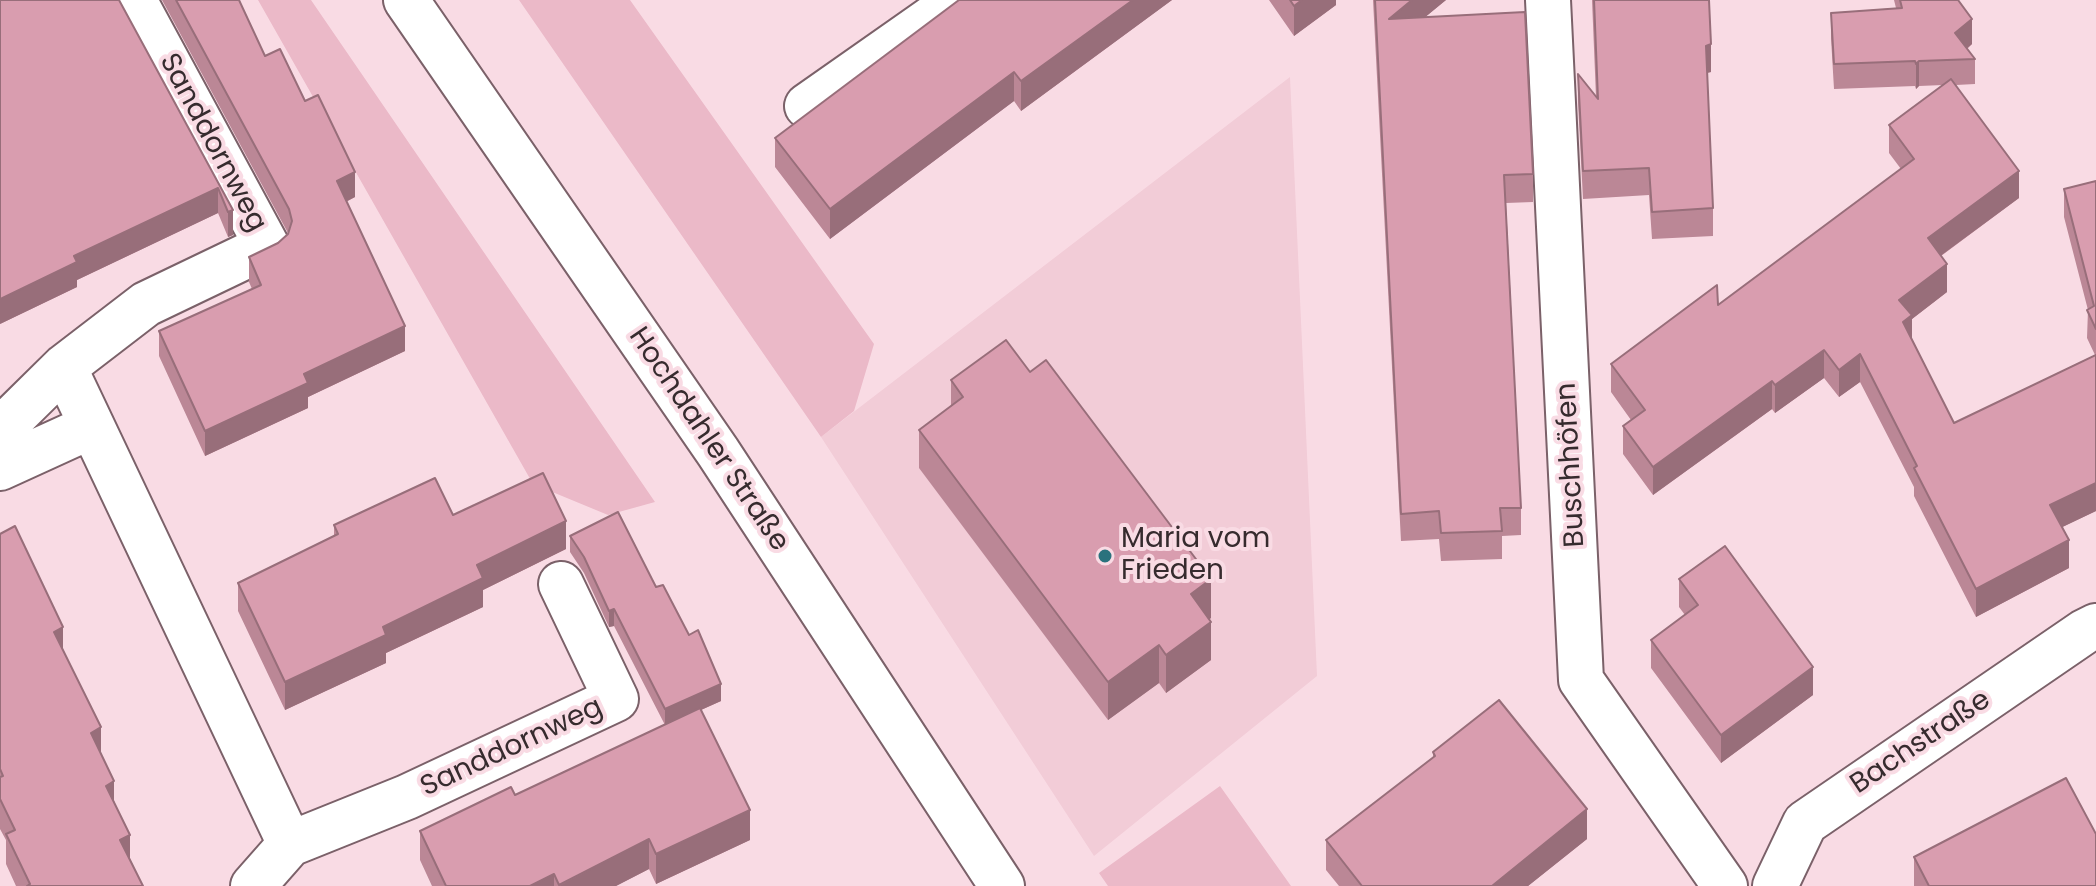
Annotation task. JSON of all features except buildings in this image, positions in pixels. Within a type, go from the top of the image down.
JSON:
[{"type":"street","name":"Sanddornweg","points":[[0,430],[64,367],[146,304],[267,246],[134,0]]},
{"type":"street","name":"Hochdahler Straße","points":[[406,0],[718,452],[1002,886]]},
{"type":"street","points":[[807,106],[958,0]]},
{"type":"street","name":"Buschhöfen","points":[[1548,0],[1581,680],[1725,886]]},
{"type":"street","points":[[64,367],[290,844]]},
{"type":"street","points":[[0,468],[92,426]]},
{"type":"street","name":"Sanddornweg","points":[[253,886],[290,844],[407,797],[616,699],[561,584]]},
{"type":"street","name":"Bachstraße","points":[[1775,886],[1805,823],[2092,638]]},
{"type":"shaded area","points":[[258,0],[311,0],[655,502],[608,515],[533,484]]},
{"type":"shaded area","points":[[519,0],[630,0],[874,344],[854,411],[821,437]]},
{"type":"shaded area","name":"Maria vom Frieden","points":[[1290,77],[1317,676],[1094,856],[821,437]]},
{"type":"shaded area","points":[[1220,786],[1291,886],[1108,886],[1099,873]]},
{"type":"place","name":"Maria vom Frieden","points":[[1105,556]]}]
